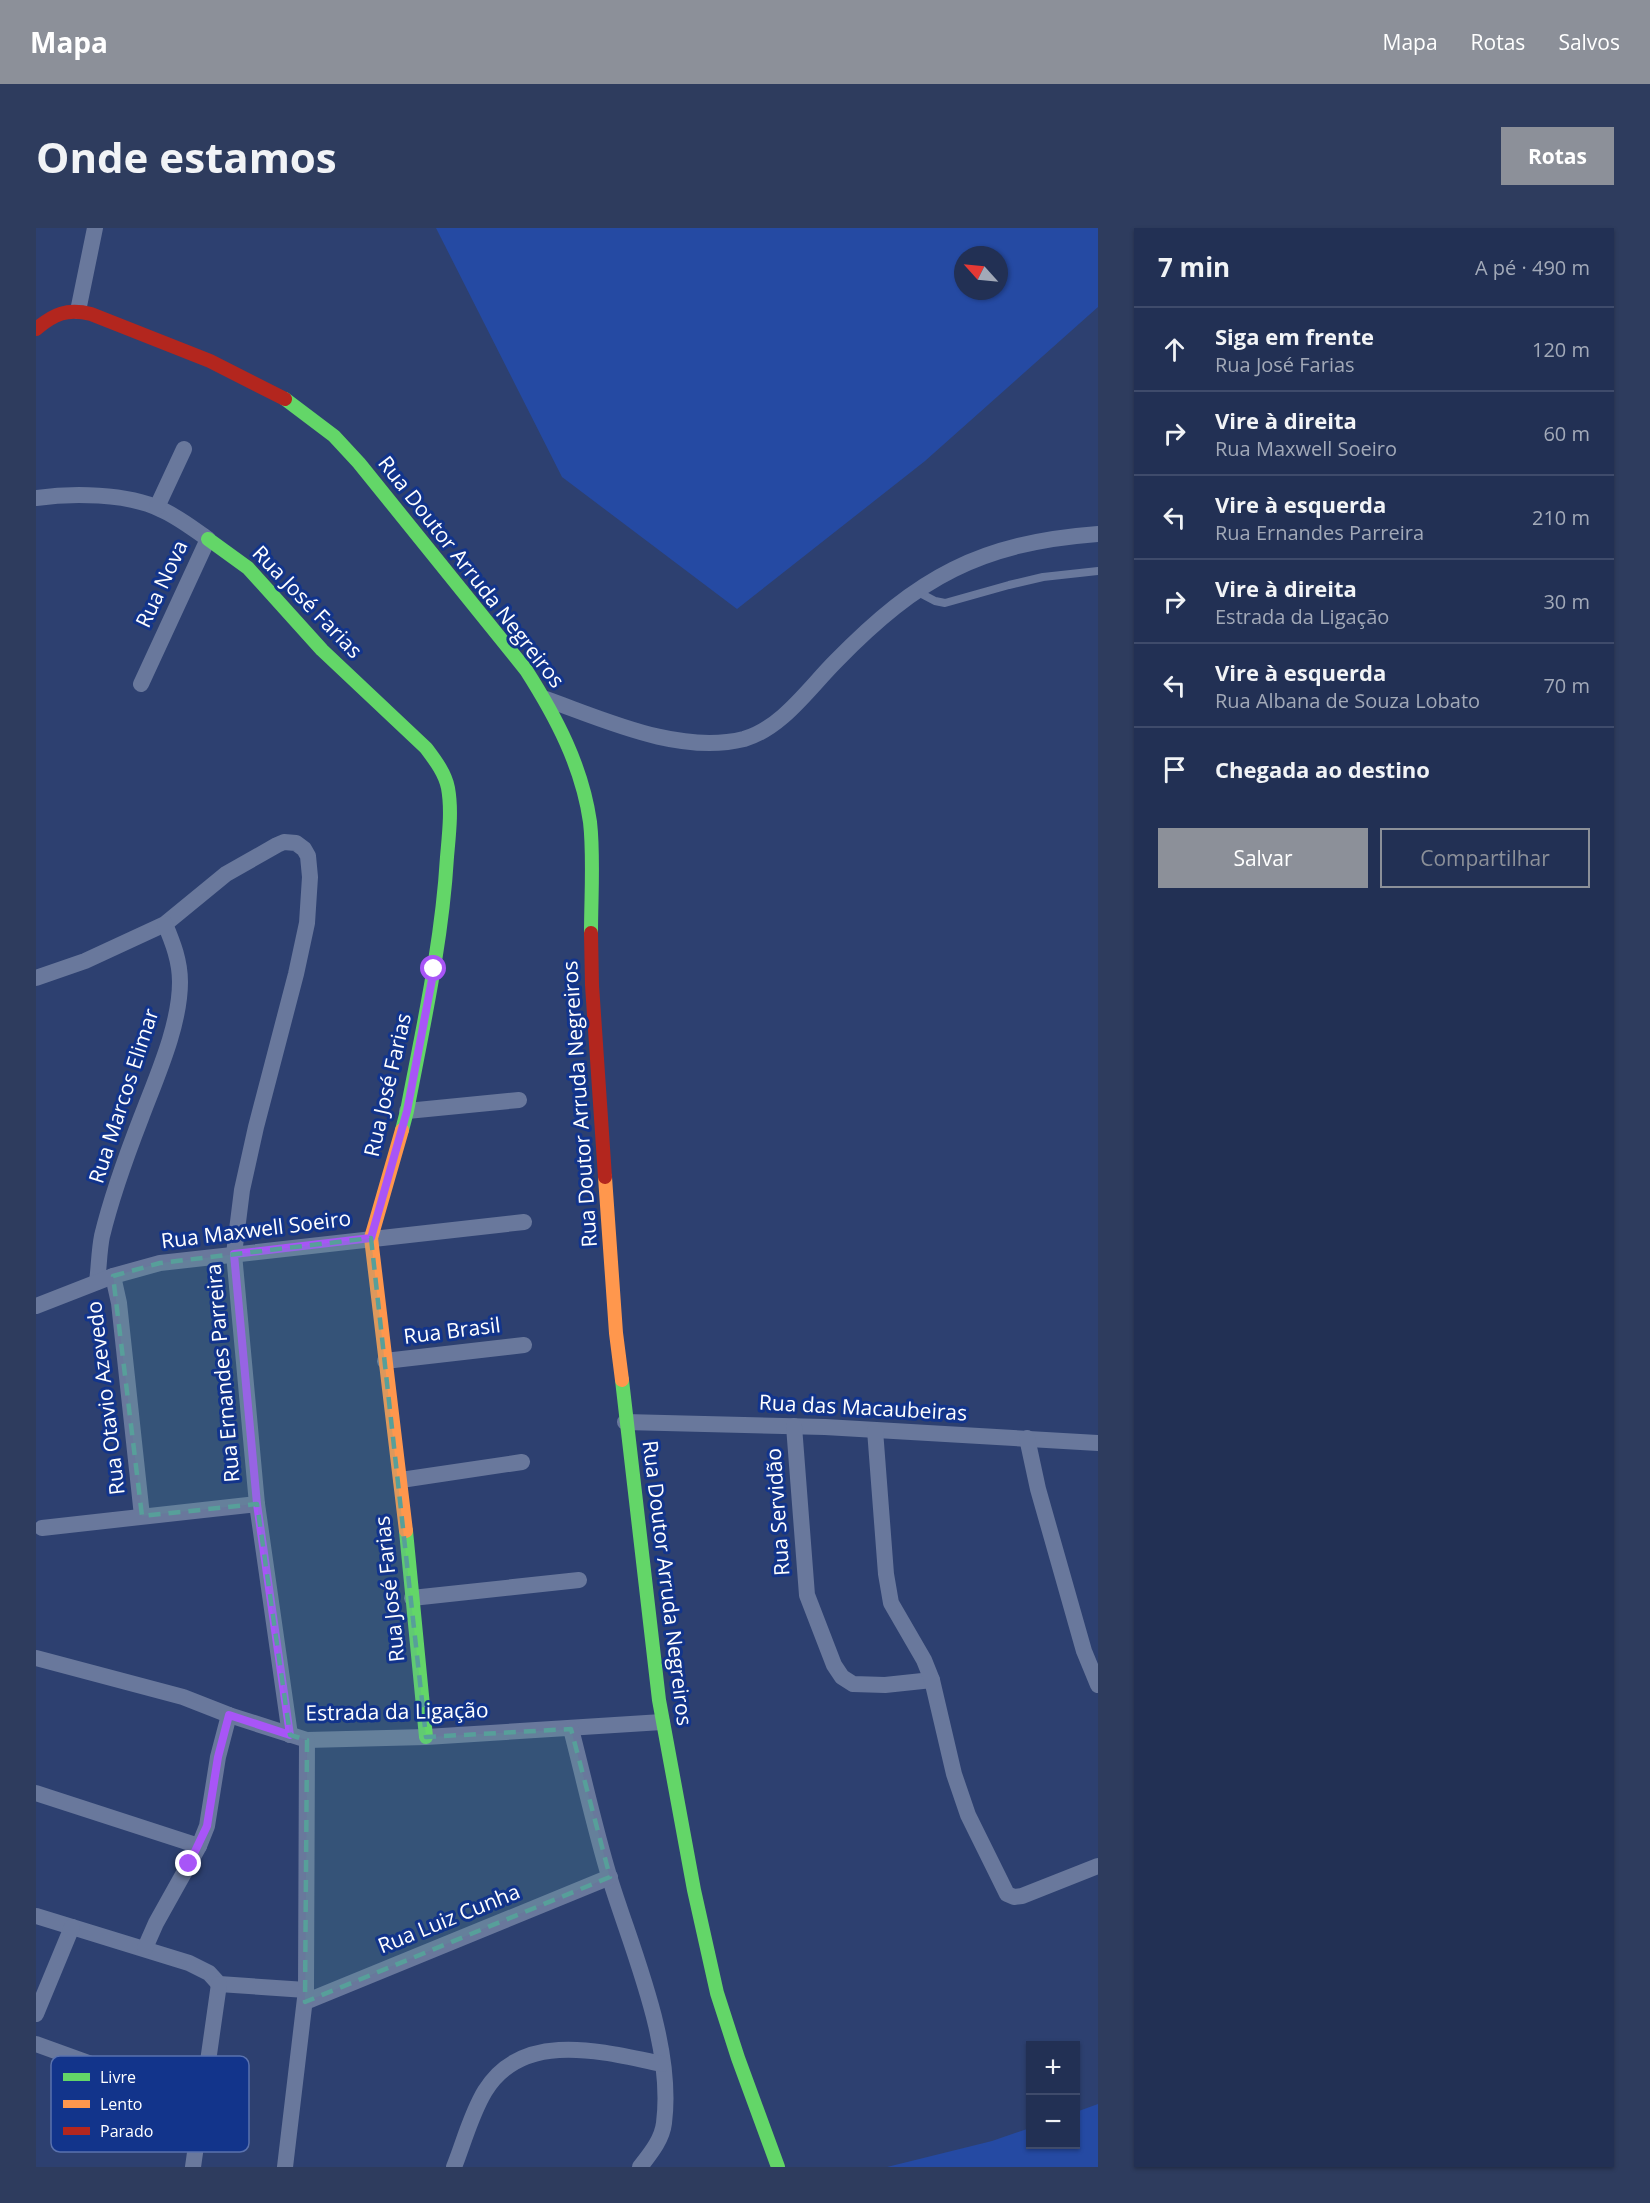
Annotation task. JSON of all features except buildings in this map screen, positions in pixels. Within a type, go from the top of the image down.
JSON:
[{"type":"street","points":[[36,329],[65,311],[78,311],[95,228]]},
{"type":"street","name":"Rua Doutor Arruda Negreiros","points":[[78,311],[194,353],[246,378],[293,404],[335,437],[526,670],[546,699],[572,756],[587,802],[590,825],[592,985],[616,1333],[662,1722],[717,1994],[778,2167]]},
{"type":"street","points":[[158,507],[184,449]]},
{"type":"street","name":"Rua Nova","points":[[36,498],[94,495],[158,507],[208,538],[141,684]]},
{"type":"street","points":[[546,699],[635,731],[671,739],[701,742],[744,739],[763,731],[785,714],[881,617],[916,591],[956,567],[993,552],[1034,542],[1098,534]]},
{"type":"street","name":"Rua José Farias","points":[[208,538],[249,568],[329,657],[426,748],[439,765],[448,786],[450,811],[439,934],[407,1111],[371,1238],[401,1480],[426,1737]]},
{"type":"street","name":"Rua Ernandes Parreira","points":[[165,924],[235,868],[277,845],[291,842],[304,849],[310,863],[307,923],[242,1190],[234,1254],[257,1504],[290,1735]]},
{"type":"street","points":[[36,978],[85,961],[165,924]]},
{"type":"street","name":"Rua Marcos Elimar","points":[[105,1279],[100,1250],[105,1227],[136,1130],[168,1043],[178,1000],[179,969],[175,947],[165,924]]},
{"type":"street","points":[[407,1111],[519,1100]]},
{"type":"street","name":"Rua Maxwell Soeiro","points":[[36,1306],[105,1279],[160,1263],[524,1222]]},
{"type":"street","name":"Rua Otavio Azevedo","points":[[105,1279],[121,1316],[142,1516]]},
{"type":"street","name":"Rua Brasil","points":[[385,1361],[524,1345]]},
{"type":"street","name":"Rua das Macaubeiras","points":[[625,1422],[794,1426],[1098,1443]]},
{"type":"street","name":"Rua Servidão","points":[[794,1426],[807,1595],[834,1665],[842,1677],[853,1684],[885,1685],[932,1680]]},
{"type":"street","points":[[875,1430],[887,1589],[895,1612],[924,1660],[932,1680],[962,1798],[992,1865],[1007,1894],[1014,1897],[1022,1896],[1098,1866]]},
{"type":"street","points":[[1027,1438],[1038,1490],[1084,1651],[1098,1685]]},
{"type":"street","points":[[401,1480],[522,1462]]},
{"type":"street","points":[[42,1528],[257,1504]]},
{"type":"street","points":[[412,1598],[579,1580]]},
{"type":"street","name":"Estrada da Ligação","points":[[36,1658],[183,1697],[229,1715],[307,1740],[426,1737],[662,1722]]},
{"type":"street","points":[[144,1948],[199,1846],[210,1812],[216,1767],[229,1715]]},
{"type":"street","points":[[571,1729],[610,1877],[650,2002],[662,2064],[665,2101],[664,2126],[658,2140],[640,2167]]},
{"type":"street","points":[[285,2167],[306,1996],[307,1740]]},
{"type":"street","points":[[36,1793],[199,1846]]},
{"type":"street","name":"Rua Luiz Cunha","points":[[219,1984],[306,1996],[610,1877]]},
{"type":"street","points":[[36,1916],[144,1948],[200,1968],[219,1984],[209,2056]]},
{"type":"street","points":[[36,2014],[72,1926]]},
{"type":"street","points":[[36,2044],[69,2056]]},
{"type":"street","points":[[454,2167],[485,2091],[495,2076],[508,2065],[546,2051],[570,2049],[596,2050],[662,2064]]},
{"type":"street","points":[[193,2167],[195,2152]]},
{"type":"lane","points":[[916,591],[924,597],[945,603],[1043,577],[1098,571]]},
{"type":"highlighted area","points":[[371,1238],[426,1737],[571,1729],[610,1877],[305,2002],[307,1740],[290,1735],[257,1504],[142,1516],[113,1276],[160,1263]]},
{"type":"shaded area","points":[[436,228],[1098,228],[1098,307],[925,461],[737,609],[562,477]]},
{"type":"shaded area","points":[[1098,2104],[1098,2167],[887,2167],[992,2141],[1026,2129],[1026,2149],[1080,2149],[1080,2111]]},
{"type":"traffic: fast","points":[[285,399],[334,436],[359,463],[526,670],[548,706],[581,781],[590,822],[591,933]]},
{"type":"traffic: fast","points":[[208,539],[248,568],[322,650],[426,748],[447,782],[450,822],[441,921],[402,1130]]},
{"type":"traffic: fast","points":[[622,1380],[659,1700],[694,1890],[717,1993],[778,2167]]},
{"type":"traffic: fast","points":[[406,1531],[426,1737]]},
{"type":"traffic: slow","points":[[402,1130],[371,1238],[406,1531]]},
{"type":"traffic: slow","points":[[605,1177],[616,1333],[622,1380]]},
{"type":"traffic: jam","points":[[36,329],[49,319],[68,312],[91,314],[210,361],[285,399]]},
{"type":"traffic: jam","points":[[591,933],[592,985],[605,1177]]},
{"type":"route","points":[[189,1864],[207,1826],[218,1757],[229,1715],[290,1735],[257,1504],[234,1254],[371,1238],[407,1111],[434,969]]}]
